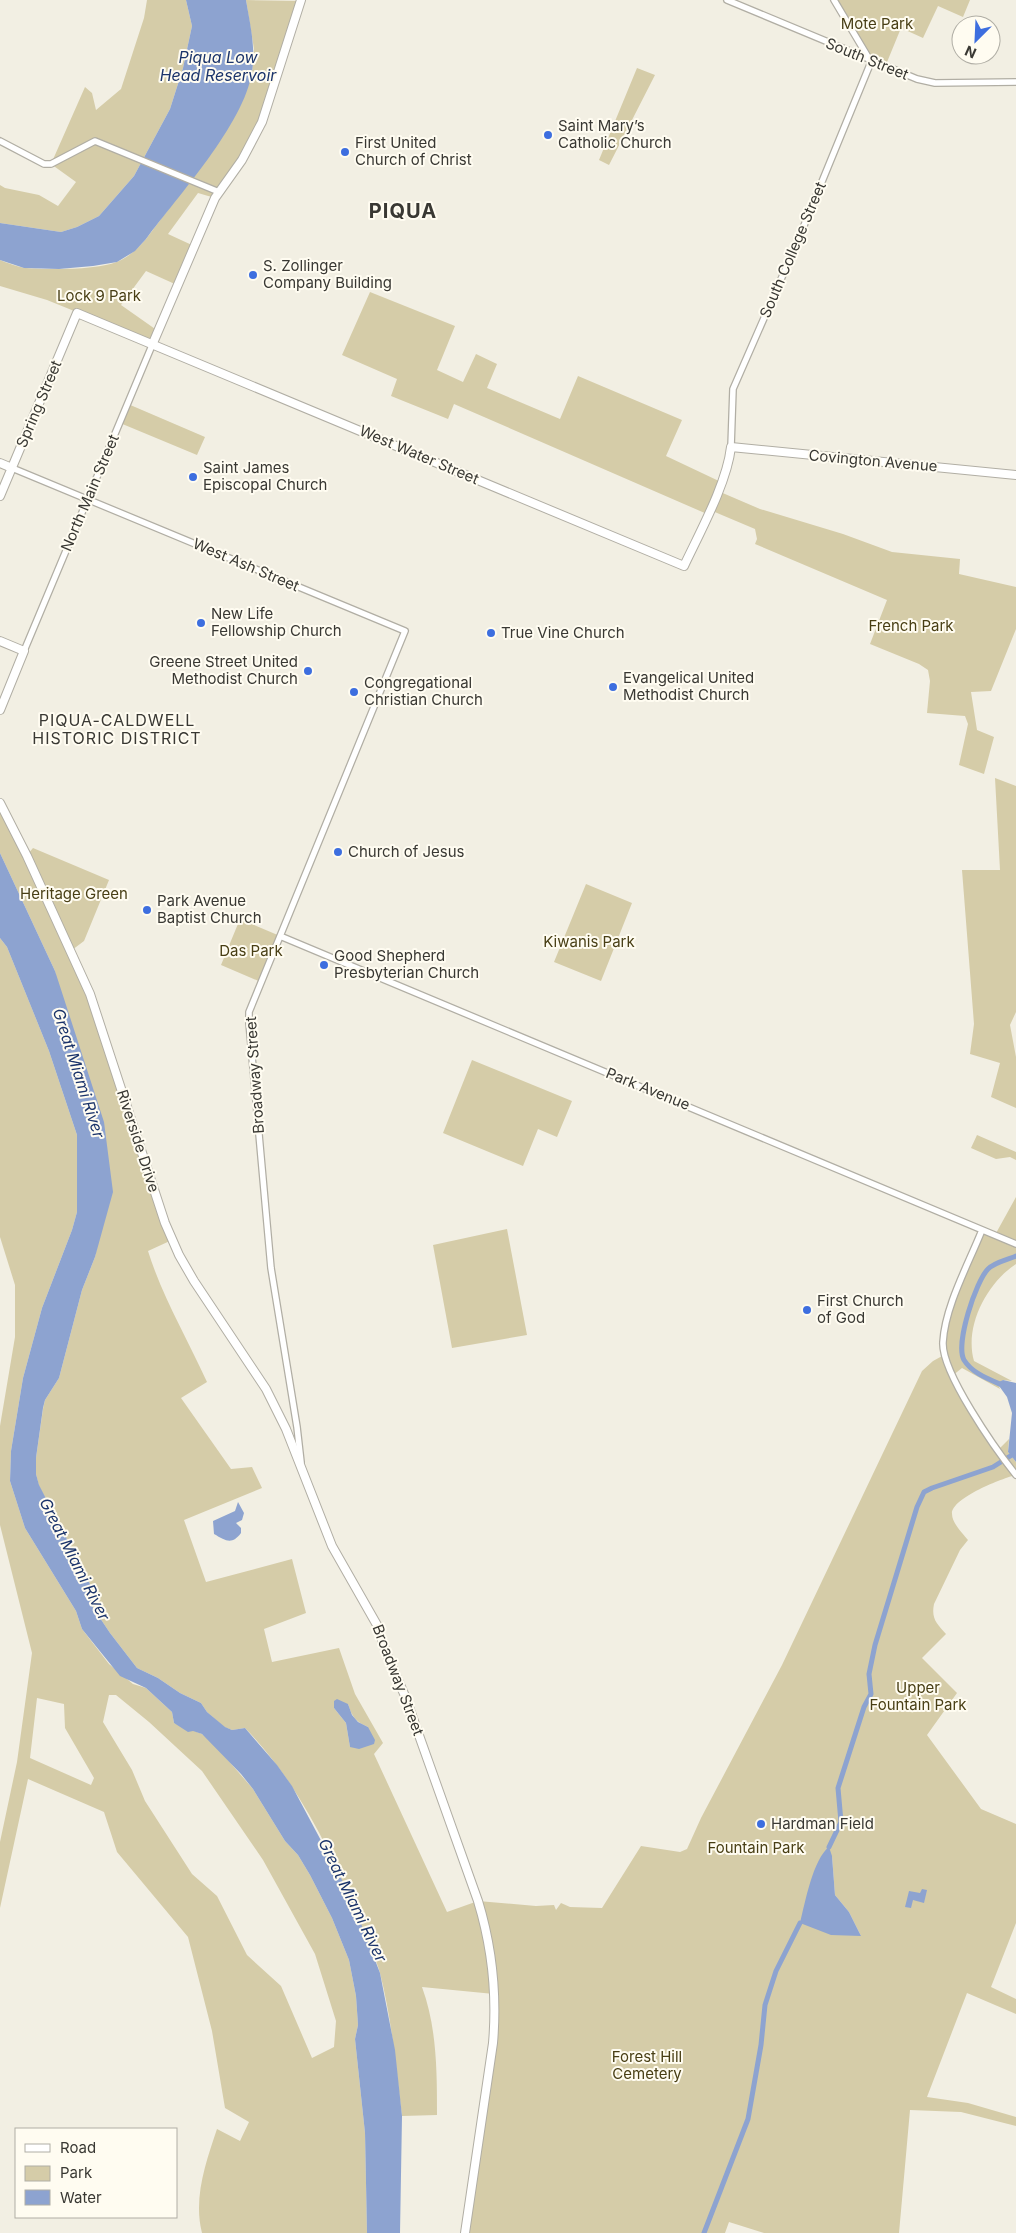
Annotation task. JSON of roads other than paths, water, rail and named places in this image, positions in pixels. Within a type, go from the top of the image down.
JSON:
[{"type":"main road","name":"North Main Street","points":[[153,344],[219,192],[242,160],[262,122],[300,0]]},
{"type":"main road","name":"West Water Street","points":[[77,312],[684,566]]},
{"type":"main road","name":"Spring Street","points":[[0,496],[77,312]]},
{"type":"main road","name":"Covington Avenue","points":[[731,447],[1016,475]]},
{"type":"main road","name":"South College Street","points":[[684,566],[710,510],[730,459],[731,447]]},
{"type":"main road","points":[[0,463],[12,468]]},
{"type":"main road","points":[[0,641],[24,651]]},
{"type":"main road","name":"North Main Street","points":[[0,710],[24,651]]},
{"type":"main road","name":"Riverside Drive","points":[[0,803],[27,856],[90,994],[165,1223],[178,1255],[252,1366],[286,1428],[301,1466]]},
{"type":"main road","name":"Broadway Street","points":[[301,1466],[332,1546],[377,1625],[387,1655],[405,1696],[478,1901],[488,1940],[495,2015],[493,2043],[465,2233]]},
{"type":"street","name":"South Street","points":[[727,0],[871,62],[917,79],[935,83],[1016,82]]},
{"type":"street","points":[[834,0],[871,62]]},
{"type":"street","name":"South College Street","points":[[731,447],[733,388],[796,245],[871,62]]},
{"type":"street","points":[[0,141],[44,164],[51,164],[95,141],[219,192]]},
{"type":"street","name":"North Main Street","points":[[24,651],[153,344]]},
{"type":"street","name":"West Ash Street","points":[[12,468],[405,631]]},
{"type":"street","name":"Broadway Street","points":[[301,1466],[297,1427],[271,1268],[249,1012],[405,631]]},
{"type":"street","name":"Park Avenue","points":[[280,936],[1016,1244]]},
{"type":"street","points":[[982,1230],[945,1328],[944,1355],[952,1376],[997,1451],[1016,1475]]},
{"type":"street","points":[[286,1428],[297,1427]]},
{"type":"water","name":"Piqua Low Head Reservoir","points":[[186,0],[246,0],[252,36],[253,63],[246,92],[237,114],[208,159],[146,239],[135,251],[117,262],[59,269],[24,268],[0,260],[0,223],[61,232],[77,227],[99,216],[134,176],[170,109],[183,68],[192,26]]},
{"type":"water","name":"Great Miami River","points":[[0,853],[55,971],[104,1122],[113,1192],[95,1257],[82,1290],[59,1378],[45,1400],[36,1458],[36,1474],[39,1485],[90,1584],[92,1606],[110,1633],[137,1668],[201,1703],[207,1712],[225,1727],[232,1730],[245,1728],[277,1765],[292,1786],[350,1895],[380,1973],[395,2050],[402,2116],[400,2233],[367,2233],[365,2133],[355,2039],[358,2025],[356,1996],[349,1960],[332,1918],[310,1875],[241,1774],[202,1734],[193,1731],[188,1732],[174,1723],[172,1712],[146,1688],[120,1676],[82,1629],[76,1611],[25,1528],[10,1481],[11,1451],[23,1378],[42,1308],[77,1212],[77,1135],[49,1051],[7,947],[0,938]]},
{"type":"water","points":[[1003,1380],[1016,1383],[1016,1462],[1008,1452],[1012,1413],[1007,1397],[997,1383]]},
{"type":"water","points":[[238,1502],[244,1513],[242,1520],[236,1523],[241,1528],[241,1533],[235,1539],[229,1541],[214,1534],[213,1521],[235,1511]]},
{"type":"water","points":[[337,1699],[348,1704],[352,1715],[358,1722],[368,1727],[375,1740],[374,1744],[359,1749],[350,1747],[346,1723],[334,1708],[334,1701]]},
{"type":"water","points":[[829,1847],[832,1856],[835,1895],[849,1912],[861,1936],[831,1935],[800,1923],[814,1871],[823,1853]]},
{"type":"water","points":[[922,1889],[927,1890],[924,1903],[913,1900],[911,1908],[905,1907],[909,1891],[920,1893]]},
{"type":"waterway","points":[[1002,1385],[981,1375],[967,1365],[962,1352],[962,1341],[968,1313],[983,1276],[994,1265],[1016,1256]]},
{"type":"waterway","points":[[829,1847],[841,1822],[838,1788],[864,1707],[871,1694],[869,1674],[875,1645],[917,1507],[924,1492],[993,1467],[1015,1453]]},
{"type":"waterway","points":[[704,2233],[748,2119],[761,2045],[765,2005],[776,1971],[800,1923]]},
{"type":"place","name":"Saint Mary’s Catholic Church","points":[[548,135]]},
{"type":"place","name":"First United Church of Christ","points":[[345,152]]},
{"type":"place","name":"S. Zollinger Company Building","points":[[253,275]]},
{"type":"place","name":"Saint James Episcopal Church","points":[[193,477]]},
{"type":"place","name":"New Life Fellowship Church","points":[[201,623]]},
{"type":"place","name":"True Vine Church","points":[[491,633]]},
{"type":"place","name":"Greene Street United Methodist Church","points":[[308,671]]},
{"type":"place","name":"Evangelical United Methodist Church","points":[[613,687]]},
{"type":"place","name":"Congregational Christian Church","points":[[354,692]]},
{"type":"place","name":"Church of Jesus","points":[[338,852]]},
{"type":"place","name":"Park Avenue Baptist Church","points":[[147,910]]},
{"type":"place","name":"Good Shepherd Presbyterian Church","points":[[324,965]]},
{"type":"place","name":"First Church of God","points":[[807,1310]]},
{"type":"place","name":"Hardman Field","points":[[761,1824]]},
{"type":"district","name":"PIQUA","points":[[403,211]]},
{"type":"district","name":"PIQUA-CALDWELL HISTORIC DISTRICT","points":[[117,729]]},
{"type":"park label","name":"Mote Park","points":[[877,24]]},
{"type":"park label","name":"Lock 9 Park","points":[[99,296]]},
{"type":"park label","name":"French Park","points":[[911,626]]},
{"type":"park label","name":"Heritage Green","points":[[74,894]]},
{"type":"park label","name":"Kiwanis Park","points":[[589,942]]},
{"type":"park label","name":"Das Park","points":[[251,951]]},
{"type":"park label","name":"Upper Fountain Park","points":[[918,1696]]},
{"type":"park label","name":"Fountain Park","points":[[756,1848]]},
{"type":"park label","name":"Forest Hill Cemetery","points":[[647,2066]]}]
